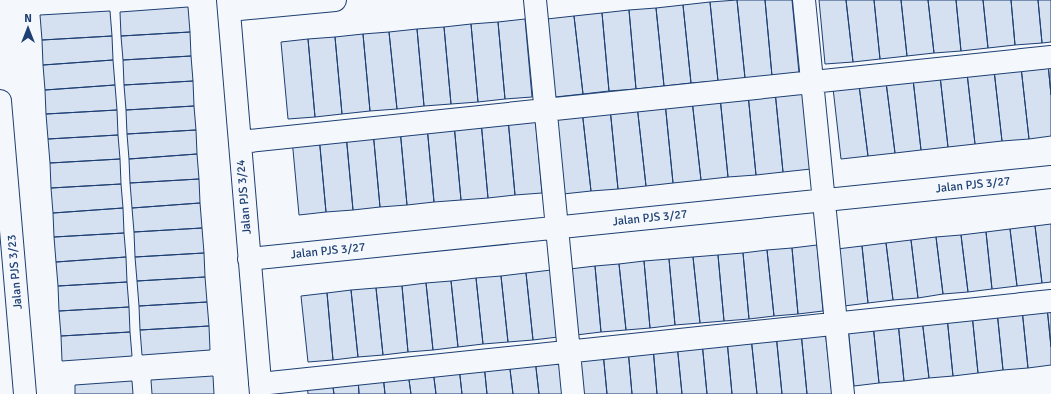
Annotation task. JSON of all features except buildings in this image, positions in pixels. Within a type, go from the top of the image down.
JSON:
[{"type":"street","points":[[228,5],[335,0]]},
{"type":"street","points":[[535,0],[573,394]]},
{"type":"street","points":[[804,0],[843,394]]},
{"type":"street","name":"Jalan PJS 3/24","points":[[228,5],[261,389]]},
{"type":"street","points":[[240,142],[1051,58]]},
{"type":"street","name":"Jalan PJS 3/23","points":[[0,101],[25,394]]},
{"type":"street","name":"Jalan PJS 3/27","points":[[249,259],[1051,177]]},
{"type":"street","points":[[261,389],[569,352],[1051,301]]}]
